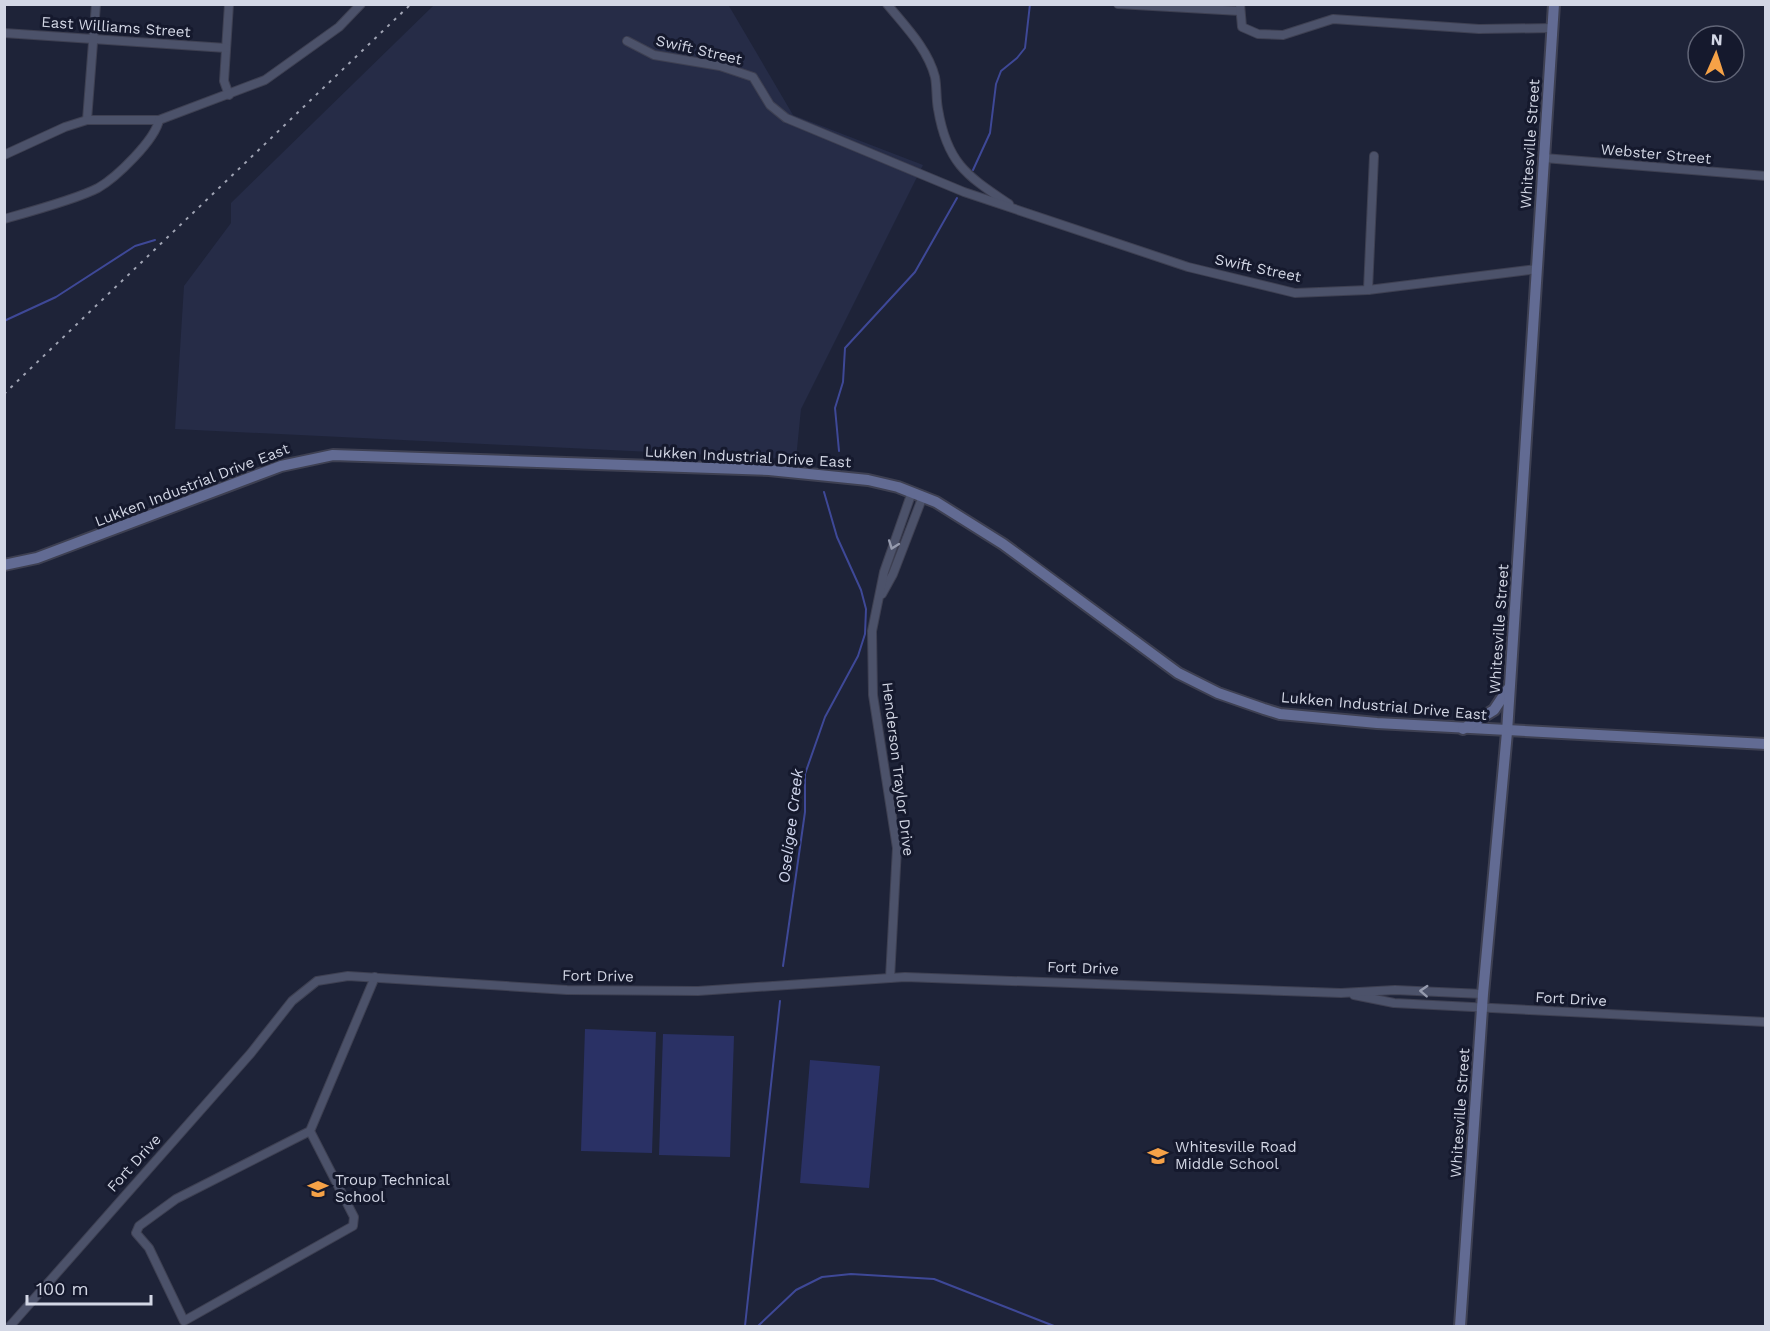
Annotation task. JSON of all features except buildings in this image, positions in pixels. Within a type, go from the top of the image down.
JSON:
[{"type":"main road","name":"Whitesville Street","points":[[1460,1326],[1483,994],[1507,732],[1554,4]]},
{"type":"main road","name":"Lukken Industrial Drive East","points":[[4,564],[37,558],[80,543],[282,466],[333,455],[769,470],[868,480],[917,494],[1004,544],[1164,664],[1218,693],[1280,714],[1507,732],[1766,744]]},
{"type":"main road","points":[[1463,729],[1485,718],[1498,706],[1510,683]]},
{"type":"street","points":[[87,120],[96,4]]},
{"type":"street","points":[[229,4],[224,81],[229,95]]},
{"type":"street","points":[[4,155],[65,127],[87,120],[159,120],[265,80],[339,27],[361,4]]},
{"type":"street","name":"Swift Street","points":[[886,4],[914,36],[935,76],[938,110],[953,159],[972,179],[1018,210]]},
{"type":"street","points":[[1118,4],[1240,8],[1242,27],[1258,34],[1283,35],[1333,19],[1479,29],[1553,28]]},
{"type":"street","name":"East Williams Street","points":[[4,33],[226,48]]},
{"type":"street","name":"Swift Street","points":[[627,41],[654,55],[720,66],[753,77],[770,105],[786,117],[964,192],[1239,281],[1295,293],[1368,290],[1537,269]]},
{"type":"street","points":[[4,219],[97,188],[148,144],[156,131],[159,120]]},
{"type":"street","points":[[1368,290],[1374,156]]},
{"type":"street","name":"Webster Street","points":[[1544,158],[1766,176]]},
{"type":"street","name":"Henderson Traylor Drive","points":[[890,978],[897,848],[873,695],[872,631],[878,600],[893,574],[917,494]]},
{"type":"street","name":"Fort Drive","points":[[10,1326],[251,1053],[298,994],[317,981],[348,976],[567,990],[698,991],[890,978],[1104,982],[1341,993],[1395,990],[1483,994]]},
{"type":"street","points":[[310,1131],[354,1217],[353,1226],[184,1321],[149,1248],[136,1233],[139,1226],[176,1199],[310,1131],[375,977]]},
{"type":"street","name":"Fort Drive","points":[[1341,993],[1394,1003],[1766,1022]]},
{"type":"shaded area","points":[[718,4],[729,6],[793,115],[923,165],[801,409],[796,459],[175,429],[184,286],[231,223],[231,203],[434,5]]},
{"type":"shaded area","points":[[585,1029],[656,1032],[652,1153],[581,1151]]},
{"type":"shaded area","points":[[663,1034],[734,1036],[730,1157],[659,1155]]},
{"type":"shaded area","points":[[810,1060],[880,1066],[869,1188],[800,1183]]},
{"type":"waterway","name":"Oseligee Creek","points":[[973,170],[990,133],[996,84],[1001,71],[1025,48],[1030,4]]},
{"type":"waterway","name":"Oseligee Creek","points":[[839,451],[835,408],[843,382],[845,348],[915,272],[957,198]]},
{"type":"waterway","points":[[4,321],[56,297],[135,246],[155,240]]},
{"type":"waterway","name":"Oseligee Creek","points":[[783,966],[805,812],[805,774],[825,717],[858,656],[865,634],[866,609],[861,590],[837,537],[824,492]]},
{"type":"waterway","name":"Oseligee Creek","points":[[745,1326],[780,1001]]},
{"type":"waterway","points":[[758,1326],[796,1290],[822,1277],[851,1274],[934,1279],[1054,1326]]},
{"type":"railway","points":[[4,394],[411,4]]},
{"type":"place","name":"Whitesville Road Middle School","points":[[1158,1156]]},
{"type":"place","name":"Troup Technical School","points":[[318,1189]]}]
